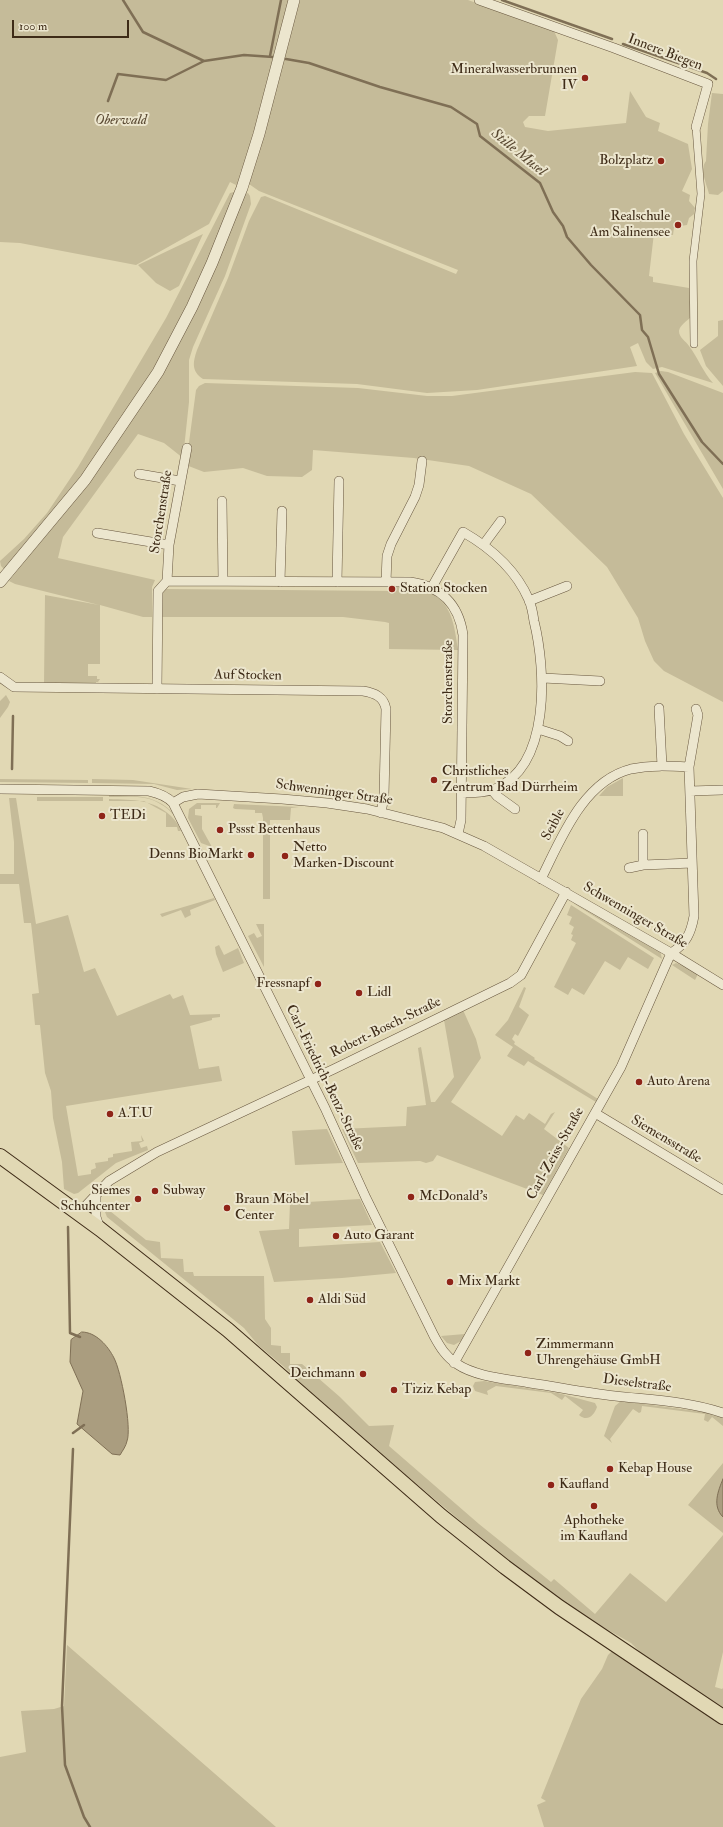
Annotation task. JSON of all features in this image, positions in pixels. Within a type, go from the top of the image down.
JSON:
[{"type":"main road","points":[[0,1156],[100,1229],[228,1330],[441,1516],[505,1567],[559,1607],[723,1717]]},
{"type":"street","points":[[0,582],[85,480],[158,372],[196,300],[242,188],[259,134],[294,0]]},
{"type":"street","name":"Innere Biegen","points":[[479,0],[614,48],[708,84],[696,127],[700,194],[693,261],[694,344]]},
{"type":"street","name":"Storchenstraße","points":[[157,689],[158,591],[167,581],[169,545],[187,448]]},
{"type":"street","points":[[386,582],[387,556],[391,544],[415,497],[419,485],[422,461]]},
{"type":"street","points":[[139,474],[180,481]]},
{"type":"street","points":[[337,582],[339,482]]},
{"type":"street","points":[[222,501],[223,582]]},
{"type":"street","points":[[280,582],[282,511]]},
{"type":"street","points":[[484,544],[501,521]]},
{"type":"street","points":[[432,587],[463,532],[484,544],[498,555],[514,575],[529,601],[540,642],[543,678],[538,729],[531,749],[522,765],[510,779],[492,790],[462,793]]},
{"type":"street","points":[[97,533],[169,545]]},
{"type":"street","name":"Storchenstraße","points":[[167,581],[410,582],[432,587],[449,602],[462,625],[464,644],[462,793],[461,820],[458,834]]},
{"type":"street","points":[[529,601],[568,586]]},
{"type":"street","name":"Auf Stocken","points":[[0,677],[14,687],[363,691],[378,695],[386,704],[384,796],[382,813]]},
{"type":"street","points":[[543,678],[600,681]]},
{"type":"street","points":[[659,708],[662,766]]},
{"type":"street","points":[[671,953],[684,943],[692,926],[694,904],[689,767],[698,715],[696,709]]},
{"type":"street","points":[[538,729],[560,736],[568,741]]},
{"type":"street","name":"Seible","points":[[541,879],[575,814],[587,797],[596,788],[625,771],[642,767],[689,767]]},
{"type":"street","points":[[0,789],[149,791],[160,793],[170,799],[173,803]]},
{"type":"street","points":[[492,790],[497,796],[515,809]]},
{"type":"street","points":[[690,791],[723,790]]},
{"type":"street","name":"Schwenninger Straße","points":[[173,803],[183,797],[198,794],[301,800],[382,813],[443,828],[484,846],[671,953],[723,985]]},
{"type":"street","name":"Carl-Friedrich-Benz-Straße","points":[[173,803],[311,1079],[434,1336],[443,1351],[454,1363]]},
{"type":"street","points":[[643,834],[643,865]]},
{"type":"street","points":[[629,868],[643,865],[692,863]]},
{"type":"street","name":"Robert-Bosch-Straße","points":[[79,1213],[108,1181],[151,1156],[337,1068],[510,983],[521,975],[566,892]]},
{"type":"street","name":"Carl-Zeiss-Straße","points":[[454,1363],[621,1067],[671,953]]},
{"type":"street","name":"Siemensstraße","points":[[595,1113],[723,1190]]},
{"type":"street","points":[[96,1195],[96,1217],[100,1229]]},
{"type":"street","name":"Dieselstraße","points":[[454,1363],[464,1369],[498,1378],[614,1396],[664,1401],[711,1409],[723,1413]]},
{"type":"green space","name":"Oberwald","points":[[0,0],[290,0],[242,188],[230,182],[209,224],[136,265],[20,243],[0,242]]},
{"type":"green space","points":[[300,0],[468,0],[554,31],[558,40],[545,116],[529,116],[523,122],[525,127],[548,131],[626,123],[630,91],[646,117],[660,123],[658,131],[688,144],[692,169],[682,191],[690,195],[689,201],[695,208],[694,214],[689,218],[687,225],[674,227],[673,235],[654,233],[649,276],[653,277],[653,282],[689,288],[691,317],[681,327],[679,333],[681,338],[688,344],[713,383],[662,367],[653,369],[646,362],[638,343],[630,347],[637,366],[477,390],[427,393],[357,384],[203,379],[199,376],[196,373],[194,366],[197,350],[228,278],[249,221],[261,197],[265,196],[456,274],[458,270],[259,191],[249,184]]},
{"type":"green space","points":[[712,93],[723,94],[723,191],[718,195],[709,194],[703,173],[706,161],[708,124]]},
{"type":"green space","points":[[234,192],[235,196],[206,270],[152,379],[79,487],[4,569],[1,566],[0,561],[24,539],[47,513],[78,467],[166,318],[230,193]]},
{"type":"green space","points":[[248,193],[251,204],[225,276],[193,347],[189,360],[189,402],[183,458],[164,443],[138,434],[63,537],[58,558],[155,580],[152,587],[152,617],[143,617],[100,605],[100,664],[88,664],[88,676],[97,676],[97,679],[100,679],[96,682],[96,685],[44,684],[45,595],[99,605],[15,584],[9,581],[87,484],[136,414],[160,375],[245,194]]},
{"type":"green space","points":[[203,234],[179,286],[170,291],[156,283],[138,265]]},
{"type":"green space","points":[[723,320],[723,386],[706,366],[700,350],[718,336],[718,321]]},
{"type":"green space","points":[[661,371],[668,372],[723,393],[723,489],[655,373]]},
{"type":"green space","points":[[635,372],[652,373],[684,434],[723,498],[723,702],[664,671],[654,661],[645,641],[638,618],[607,567],[531,494],[469,466],[414,458],[313,450],[312,470],[302,477],[267,476],[243,468],[204,472],[186,465],[196,390],[199,386],[205,383],[358,388],[427,396],[452,396]]},
{"type":"green space","points":[[417,585],[444,603],[452,618],[458,650],[389,649],[389,623],[343,617],[162,617],[162,593],[166,589],[395,591],[395,586]]},
{"type":"green space","points":[[6,695],[10,702],[0,718],[0,701]]},
{"type":"green space","points":[[623,778],[623,796],[599,796],[607,787]]},
{"type":"green space","points":[[0,779],[88,780],[88,783],[0,782]]},
{"type":"green space","points":[[92,779],[133,780],[192,789],[177,790],[154,784],[92,783]]},
{"type":"green space","points":[[109,795],[138,796],[150,799],[137,797],[109,797]]},
{"type":"green space","points":[[37,797],[103,797],[103,801],[37,801]]},
{"type":"green space","points":[[9,798],[16,798],[36,924],[68,915],[84,972],[95,968],[117,1016],[170,994],[173,999],[183,995],[190,1015],[220,1014],[220,1017],[212,1018],[212,1020],[190,1026],[199,1069],[219,1066],[222,1081],[66,1106],[78,1176],[91,1174],[91,1170],[96,1168],[95,1163],[108,1161],[108,1158],[113,1157],[113,1154],[132,1151],[131,1142],[142,1141],[141,1135],[144,1141],[139,1143],[141,1148],[147,1146],[148,1150],[116,1163],[78,1193],[74,1194],[64,1189],[62,1162],[53,1118],[51,1091],[45,1073],[40,1025],[35,1025],[32,994],[39,993],[31,923],[24,923],[19,884],[0,884],[0,874],[14,874],[14,842]]},
{"type":"green space","points":[[109,799],[126,800],[139,801],[109,801]]},
{"type":"green space","points":[[156,801],[162,804],[170,809],[177,817]]},
{"type":"green space","points":[[147,803],[164,810],[177,823],[181,831],[178,831],[177,827],[166,827],[166,813]]},
{"type":"green space","points":[[197,803],[220,803],[217,808],[216,805],[201,805],[201,809],[195,809],[195,815],[202,816],[202,829],[212,847],[201,843],[188,818],[189,809]]},
{"type":"green space","points":[[234,804],[299,807],[291,808],[290,820],[270,820],[270,899],[263,899],[262,813],[255,813],[255,810],[235,809],[233,808]]},
{"type":"green space","points":[[214,898],[215,900],[190,910],[191,915],[185,918],[181,910],[162,917],[160,914]]},
{"type":"green space","points":[[573,903],[594,911],[660,950],[662,959]]},
{"type":"green space","points":[[571,905],[654,958],[648,969],[628,957],[620,970],[605,961],[584,995],[572,988],[568,995],[554,987],[576,943],[571,940],[573,935],[571,934],[574,927],[569,924],[572,917],[567,915]]},
{"type":"green space","points":[[256,924],[264,924],[264,967],[248,936],[254,933],[257,938],[262,936]]},
{"type":"green space","points":[[219,945],[224,955],[238,948],[244,963],[223,972],[216,954],[215,947]]},
{"type":"green space","points":[[676,963],[698,974],[695,980],[672,965]]},
{"type":"green space","points":[[524,987],[526,988],[519,1007],[529,1015],[518,1036],[515,1034],[512,1039],[515,1042],[514,1044],[535,1058],[534,1059],[598,1099],[596,1102],[528,1061],[524,1066],[507,1056],[513,1047],[495,1035],[508,1020]]},
{"type":"green space","points":[[463,1010],[476,1039],[481,1058],[451,1102],[502,1136],[516,1115],[524,1120],[529,1113],[545,1124],[551,1114],[555,1112],[544,1129],[569,1148],[543,1195],[437,1155],[433,1161],[426,1163],[420,1161],[358,1163],[342,1129],[406,1126],[407,1107],[426,1105],[418,1048],[421,1047],[431,1102],[435,1102],[454,1077],[444,1020]]},
{"type":"green space","points":[[327,1129],[343,1163],[295,1165],[292,1131]]},
{"type":"green space","points":[[360,1199],[372,1225],[299,1229],[299,1247],[380,1242],[396,1273],[274,1282],[259,1231],[289,1229],[290,1203]]},
{"type":"green space","points":[[103,1202],[110,1211],[146,1240],[160,1242],[161,1258],[183,1259],[184,1272],[193,1272],[194,1276],[264,1276],[265,1319],[271,1328],[271,1345],[281,1346],[281,1353],[290,1353],[290,1364],[302,1364],[340,1397],[369,1426],[394,1425],[389,1446],[479,1524],[551,1582],[554,1579],[595,1614],[630,1573],[666,1602],[723,1535],[723,1652],[715,1687],[723,1688],[723,1707],[674,1677],[642,1654],[631,1643],[585,1617],[488,1544],[320,1403],[283,1366],[258,1345],[244,1328],[107,1217],[103,1207]]},
{"type":"green space","points":[[465,1334],[461,1341],[454,1345],[447,1343],[441,1336]]},
{"type":"green space","points":[[484,1381],[558,1393],[595,1403],[597,1407],[590,1417],[585,1418],[579,1415],[583,1410],[565,1396],[562,1400],[551,1393],[496,1386],[487,1391],[488,1395],[475,1391],[473,1386],[475,1382]]},
{"type":"green space","points":[[621,1401],[705,1412],[723,1417],[723,1426],[712,1417],[708,1422],[704,1420],[705,1414],[642,1406],[641,1412],[639,1413],[633,1409],[610,1439],[612,1443],[604,1436],[615,1406]]},
{"type":"green space","points":[[723,1463],[723,1533],[688,1505]]},
{"type":"green space","points":[[67,1645],[276,1827],[0,1827],[0,1757],[26,1752],[21,1711],[54,1709],[64,1706]]},
{"type":"green space","points":[[613,1650],[723,1724],[723,1827],[544,1827],[537,1805],[546,1801],[541,1798],[581,1699],[602,1669],[608,1655]]},
{"type":"shaded area","points":[[82,1332],[92,1334],[101,1340],[111,1353],[117,1365],[125,1400],[128,1424],[127,1443],[120,1455],[112,1454],[77,1424],[83,1391],[70,1362],[71,1340]]},
{"type":"shaded area","points":[[723,1479],[723,1517],[718,1508],[717,1498]]},
{"type":"waterway","name":"Stille Musel","points":[[123,0],[143,32],[204,61],[244,55],[273,57]]},
{"type":"waterway","points":[[270,56],[281,0]]},
{"type":"waterway","points":[[502,0],[612,39]]},
{"type":"waterway","points":[[623,44],[707,73],[716,79]]},
{"type":"waterway","name":"Stille Musel","points":[[286,59],[309,63],[380,87],[451,107],[477,124],[480,136],[540,183],[553,212],[563,226],[567,237],[591,265],[640,315],[642,330],[648,337],[659,374],[702,442],[723,464]]},
{"type":"waterway","points":[[108,101],[118,74],[166,80],[204,61]]},
{"type":"waterway","points":[[12,769],[13,716]]},
{"type":"waterway","points":[[68,1227],[70,1333],[80,1337]]},
{"type":"waterway","points":[[73,1433],[84,1425]]},
{"type":"waterway","points":[[73,1449],[62,1706],[65,1765],[84,1817],[90,1827]]},
{"type":"place","name":"Mineralwasserbrunnen IV","points":[[585,78]]},
{"type":"place","name":"Bolzplatz","points":[[661,161]]},
{"type":"place","name":"Realschule Am Salinensee","points":[[678,225]]},
{"type":"place","name":"Station Stocken","points":[[392,589]]},
{"type":"place","name":"Christliches Zentrum Bad Dürrheim","points":[[434,780]]},
{"type":"place","name":"TEDi","points":[[102,816]]},
{"type":"place","name":"Pssst Bettenhaus","points":[[220,830]]},
{"type":"place","name":"Denns BioMarkt","points":[[251,855]]},
{"type":"place","name":"Netto Marken-Discount","points":[[285,856]]},
{"type":"place","name":"Fressnapf","points":[[318,984]]},
{"type":"place","name":"Lidl","points":[[359,993]]},
{"type":"place","name":"Auto Arena","points":[[639,1082]]},
{"type":"place","name":"A.T.U","points":[[110,1114]]},
{"type":"place","name":"Subway","points":[[155,1191]]},
{"type":"place","name":"McDonald's","points":[[411,1197]]},
{"type":"place","name":"Siemes Schuhcenter","points":[[138,1199]]},
{"type":"place","name":"Braun Möbel Center","points":[[227,1208]]},
{"type":"place","name":"Auto Garant","points":[[336,1236]]},
{"type":"place","name":"Mix Markt","points":[[450,1282]]},
{"type":"place","name":"Aldi Süd","points":[[310,1300]]},
{"type":"place","name":"Zimmermann Uhrengehäuse GmbH","points":[[528,1353]]},
{"type":"place","name":"Deichmann","points":[[363,1374]]},
{"type":"place","name":"Tiziz Kebap","points":[[394,1390]]},
{"type":"place","name":"Kebap House","points":[[610,1469]]},
{"type":"place","name":"Kaufland","points":[[551,1485]]},
{"type":"place","name":"Aphotheke im Kaufland","points":[[594,1506]]}]
